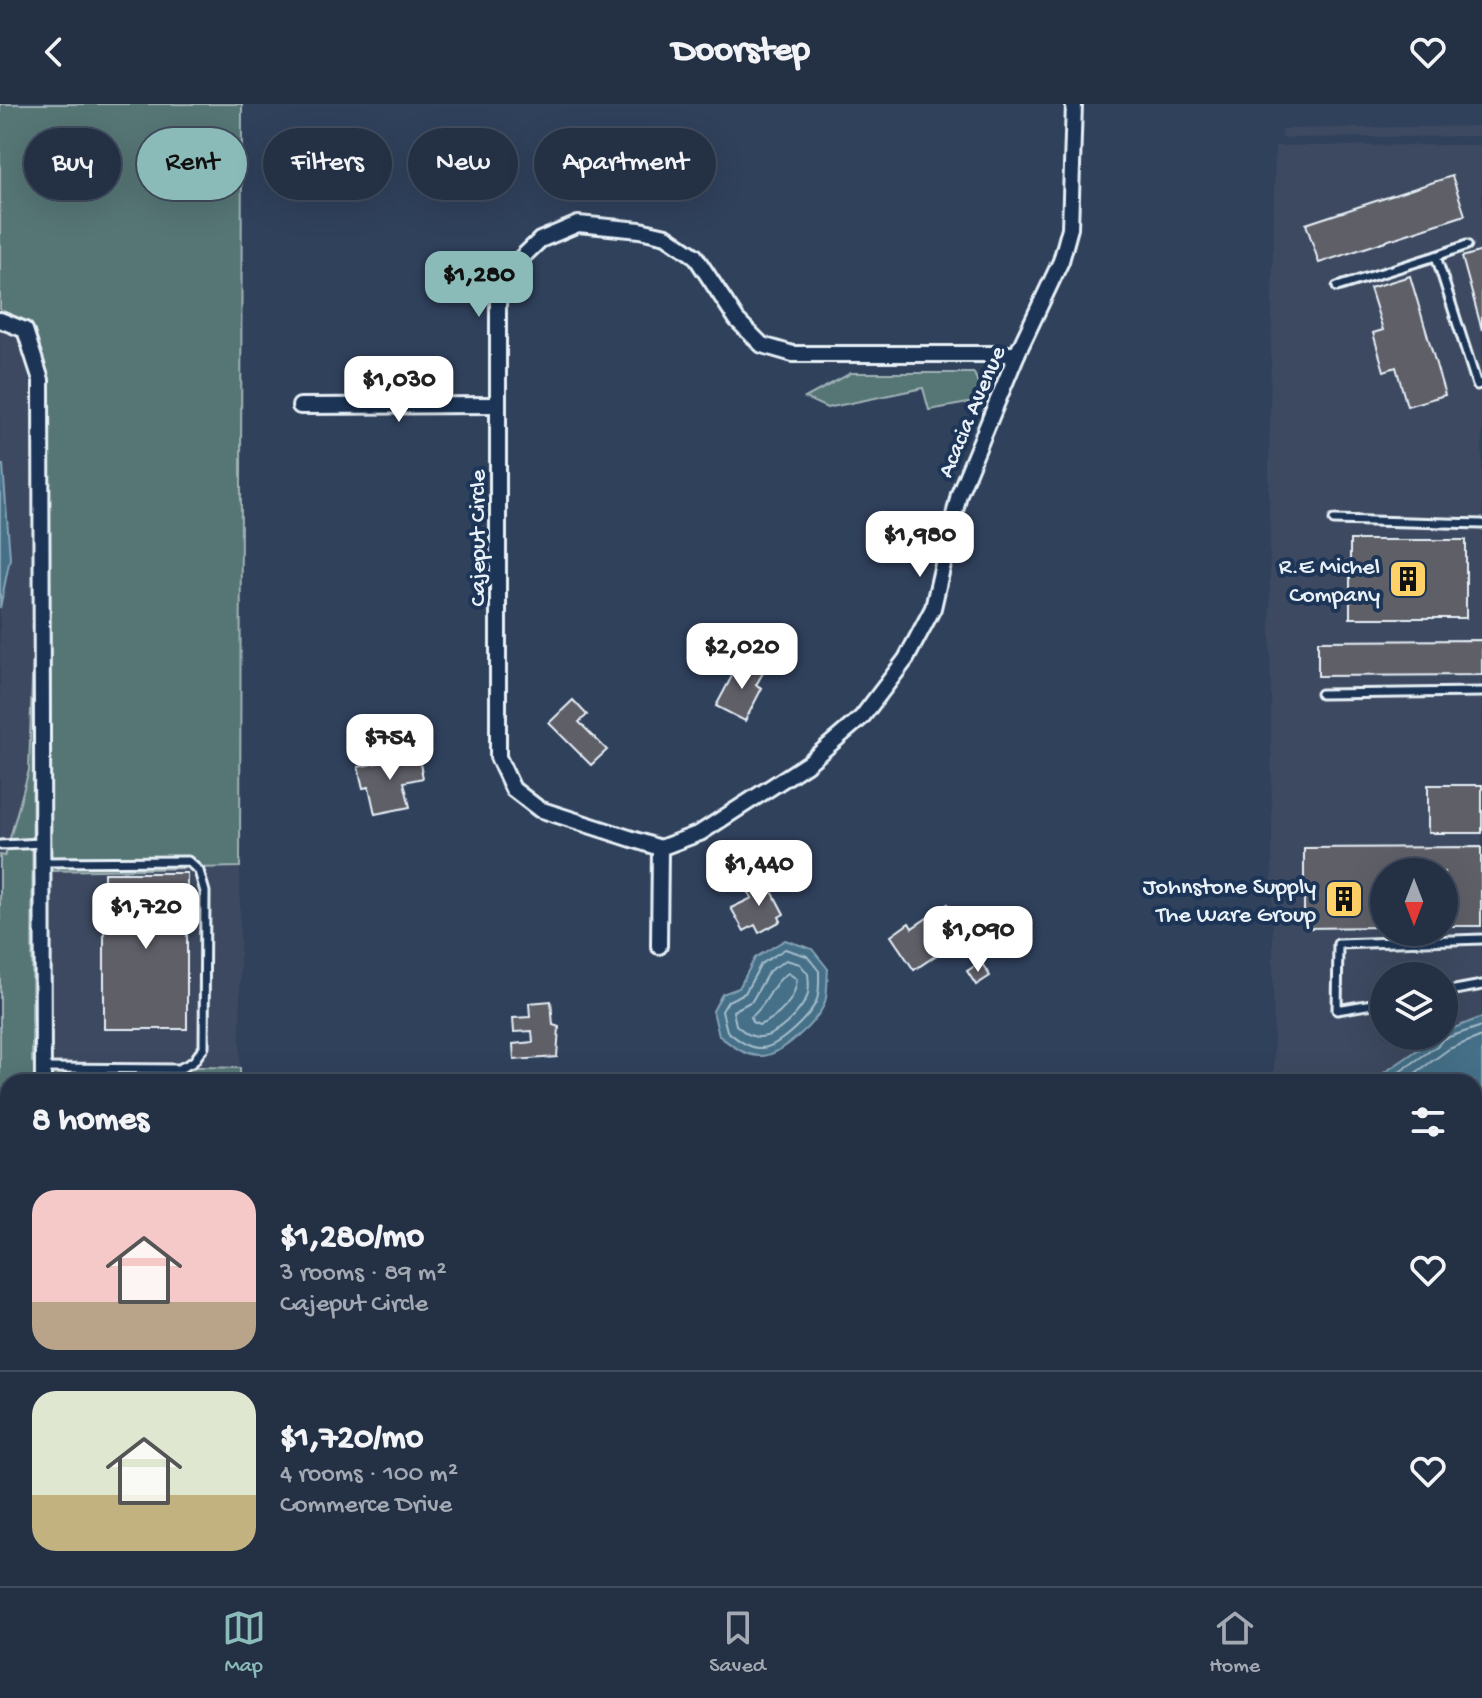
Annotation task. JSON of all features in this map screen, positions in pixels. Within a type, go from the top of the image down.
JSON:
[{"type":"street","name":"Acacia Avenue","points":[[660,848],[700,833],[807,764],[862,717],[906,659],[933,608],[959,494],[1017,354],[1061,261],[1070,228],[1074,104]]},
{"type":"street","name":"Cajeput Circle","points":[[660,848],[539,809],[513,789],[498,757],[498,302],[514,265],[540,240],[578,224],[640,230],[666,236],[695,256],[737,320],[762,345],[793,354],[1017,354]]},
{"type":"street","points":[[0,320],[25,330],[41,380],[43,1074]]},
{"type":"street","points":[[300,406],[498,405]]},
{"type":"street","points":[[659,946],[660,848]]},
{"type":"lane","points":[[1337,287],[1467,245]]},
{"type":"lane","points":[[1436,256],[1477,385],[1482,383]]},
{"type":"lane","points":[[1334,520],[1482,524]]},
{"type":"lane","points":[[1321,694],[1482,692]]},
{"type":"lane","points":[[0,845],[43,843]]},
{"type":"lane","points":[[43,862],[188,861],[199,871],[205,892],[204,1047],[193,1062],[179,1069],[66,1074]]},
{"type":"lane","points":[[1370,1004],[1337,1010],[1338,944],[1482,939]]},
{"type":"lane","points":[[1458,989],[1482,985]]},
{"type":"shaded area","points":[[1482,126],[1482,136],[1282,138],[1282,129]]},
{"type":"shaded area","points":[[1482,145],[1482,1074],[1274,1074],[1269,467],[1275,146]]},
{"type":"shaded area","points":[[0,330],[18,337],[32,400],[33,650],[29,770],[5,856],[0,855],[0,608],[10,558],[3,465],[0,465]]},
{"type":"shaded area","points":[[240,867],[240,1068],[52,1063],[51,871]]},
{"type":"green space","points":[[0,104],[242,104],[242,128],[137,128],[137,200],[242,200],[240,867],[51,871],[49,380],[33,326],[0,310]]},
{"type":"green space","points":[[851,373],[974,373],[985,400],[929,410],[923,388],[827,408],[805,398]]},
{"type":"green space","points":[[33,650],[32,1062],[35,1063],[35,1074],[0,1074],[0,855],[5,856],[29,770]]},
{"type":"green space","points":[[52,1063],[240,1068],[240,1074],[52,1074]]},
{"type":"water","points":[[0,465],[3,465],[10,558],[0,608]]},
{"type":"water","points":[[785,940],[812,949],[828,969],[825,1002],[815,1018],[787,1045],[767,1055],[748,1054],[719,1036],[713,1011],[722,994],[739,988],[755,958]]},
{"type":"water","points":[[1482,1017],[1482,1074],[1382,1074],[1417,1050],[1458,1050],[1458,1026]]},
{"type":"building","points":[[1452,176],[1465,215],[1319,263],[1306,224]]},
{"type":"building","points":[[1482,251],[1482,330],[1462,257]]},
{"type":"building","points":[[1410,276],[1445,395],[1407,406],[1396,367],[1384,371],[1373,333],[1383,330],[1370,288]]},
{"type":"building","name":"R.E Michel Company","points":[[1350,540],[1466,540],[1466,618],[1350,618]]},
{"type":"building","points":[[1482,640],[1482,675],[1318,676],[1318,641]]},
{"type":"building","points":[[741,659],[764,671],[756,685],[762,688],[745,721],[716,706]]},
{"type":"building","points":[[573,700],[587,715],[579,722],[607,750],[591,765],[549,723]]},
{"type":"building","points":[[418,754],[423,778],[404,782],[410,807],[375,814],[369,787],[363,788],[358,767]]},
{"type":"building","points":[[1428,785],[1482,785],[1482,833],[1428,833]]},
{"type":"building","name":"Johnstone Supply The Ware Group","points":[[1481,847],[1481,926],[1458,926],[1458,858],[1370,858],[1370,927],[1304,928],[1304,848]]},
{"type":"building","points":[[104,873],[187,873],[187,1029],[104,1029]]},
{"type":"building","points":[[765,878],[784,914],[779,917],[781,921],[759,933],[755,925],[744,931],[731,908],[752,898],[746,888]]},
{"type":"building","points":[[948,904],[964,928],[945,940],[950,946],[914,970],[891,936],[909,923],[912,928]]},
{"type":"building","points":[[981,962],[990,976],[976,985],[967,971]]},
{"type":"building","points":[[551,1001],[553,1025],[559,1027],[557,1057],[514,1060],[513,1044],[533,1042],[532,1031],[514,1032],[513,1018],[530,1017],[529,1003]]},
{"type":"place","name":"R.E Michel Company","points":[[1408,579]]},
{"type":"place","name":"Johnstone Supply The Ware Group","points":[[1344,899]]}]
